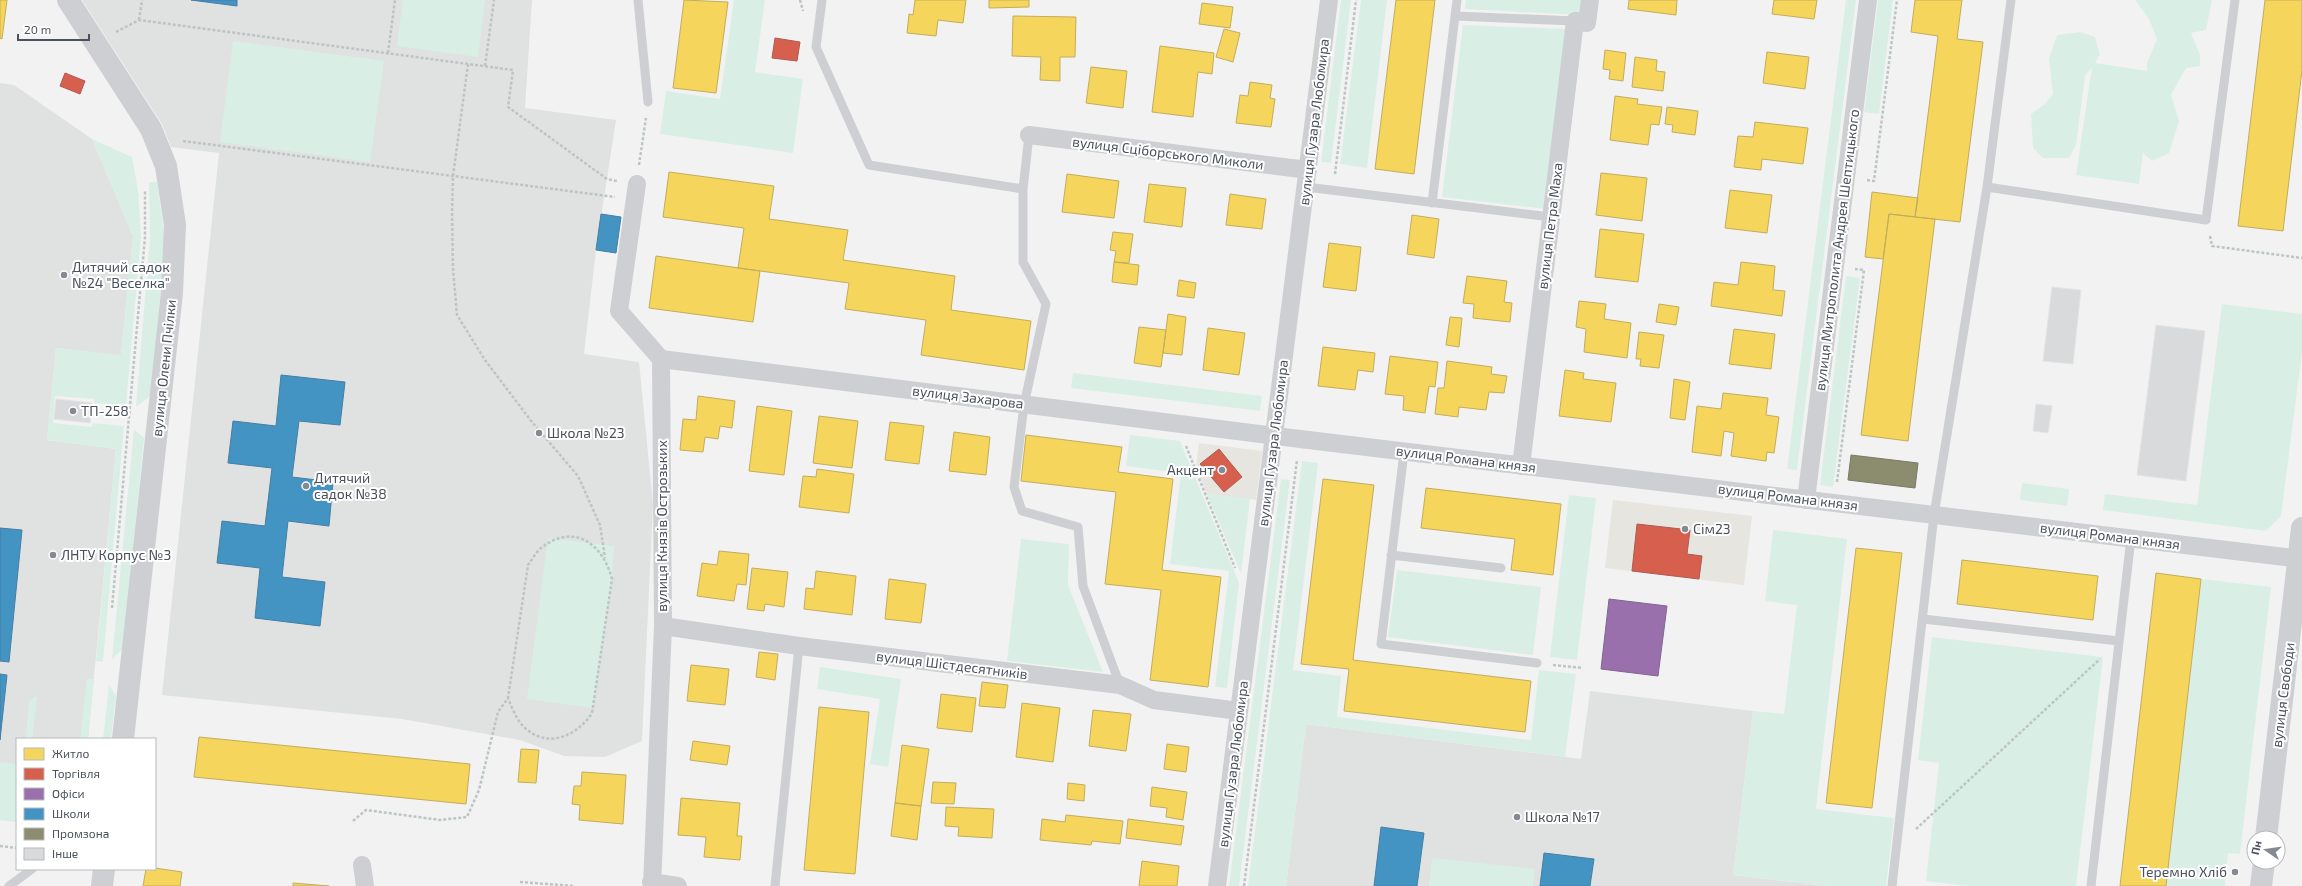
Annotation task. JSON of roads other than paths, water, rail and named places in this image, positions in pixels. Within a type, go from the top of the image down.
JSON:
[{"type":"street","name":"вулиця Олени Пчілки","points":[[68,0],[151,129],[166,166],[175,225],[172,293],[123,738]]},
{"type":"street","name":"вулиця Гузара Любомира","points":[[1217,886],[1329,0]]},
{"type":"street","points":[[1575,21],[1587,23],[1590,0]]},
{"type":"street","name":"вулиця Митрополита Андрея Шептицького","points":[[1806,500],[1868,0]]},
{"type":"street","name":"вулиця Петра Маха","points":[[1521,466],[1575,21]]},
{"type":"street","name":"вулиця Сціборського Миколи","points":[[1029,135],[1307,179]]},
{"type":"street","points":[[636,192],[619,311],[661,359]]},
{"type":"street","name":"вулиця Захарова","points":[[661,359],[1274,436]]},
{"type":"street","name":"вулиця Князів Острозьких","points":[[651,884],[663,626],[661,359]]},
{"type":"street","name":"вулиця Романа князя","points":[[1274,436],[2300,559]]},
{"type":"street","name":"вулиця Свободи","points":[[2267,830],[2300,559],[2302,528]]},
{"type":"street","name":"вулиця Шістдесятників","points":[[663,626],[799,646],[1120,685],[1154,700],[1239,711]]},
{"type":"street","points":[[362,865],[365,886]]},
{"type":"street","points":[[102,886],[104,870]]},
{"type":"street","points":[[2261,886],[2263,870]]},
{"type":"street","points":[[651,884],[678,886]]},
{"type":"lane","points":[[638,0],[648,102]]},
{"type":"lane","points":[[822,0],[816,48],[869,165],[1022,189]]},
{"type":"lane","points":[[1432,203],[1457,0]]},
{"type":"lane","points":[[1892,886],[1934,515],[1987,187],[2011,0]]},
{"type":"lane","points":[[1987,187],[2206,220],[2235,0]]},
{"type":"lane","points":[[1455,16],[1575,21]]},
{"type":"lane","points":[[1029,135],[1022,189],[1023,262],[1046,304],[1024,404],[1014,488],[1022,511],[1078,527],[1083,586],[1120,685]]},
{"type":"lane","points":[[1307,179],[1333,191],[1551,217]]},
{"type":"lane","points":[[1404,452],[1381,644],[1537,663]]},
{"type":"lane","points":[[2091,886],[2131,538]]},
{"type":"lane","points":[[1392,555],[1500,568]]},
{"type":"lane","points":[[1922,619],[2119,641]]},
{"type":"lane","points":[[776,886],[799,646]]},
{"type":"lane","points":[[9,886],[31,870]]},
{"type":"place","name":"Дитячий садок №24 \"Веселка\"","points":[[64,275]]},
{"type":"place","name":"ТП-258","points":[[73,411]]},
{"type":"place","name":"Школа №23","points":[[539,433]]},
{"type":"place","name":"Акцент","points":[[1222,470]]},
{"type":"place","name":"Дитячий садок №38","points":[[306,486]]},
{"type":"place","name":"Сім23","points":[[1685,529]]},
{"type":"place","name":"ЛНТУ Корпус №3","points":[[53,555]]},
{"type":"place","name":"Школа №17","points":[[1517,817]]},
{"type":"place","name":"Теремно Хліб","points":[[2235,872]]}]
